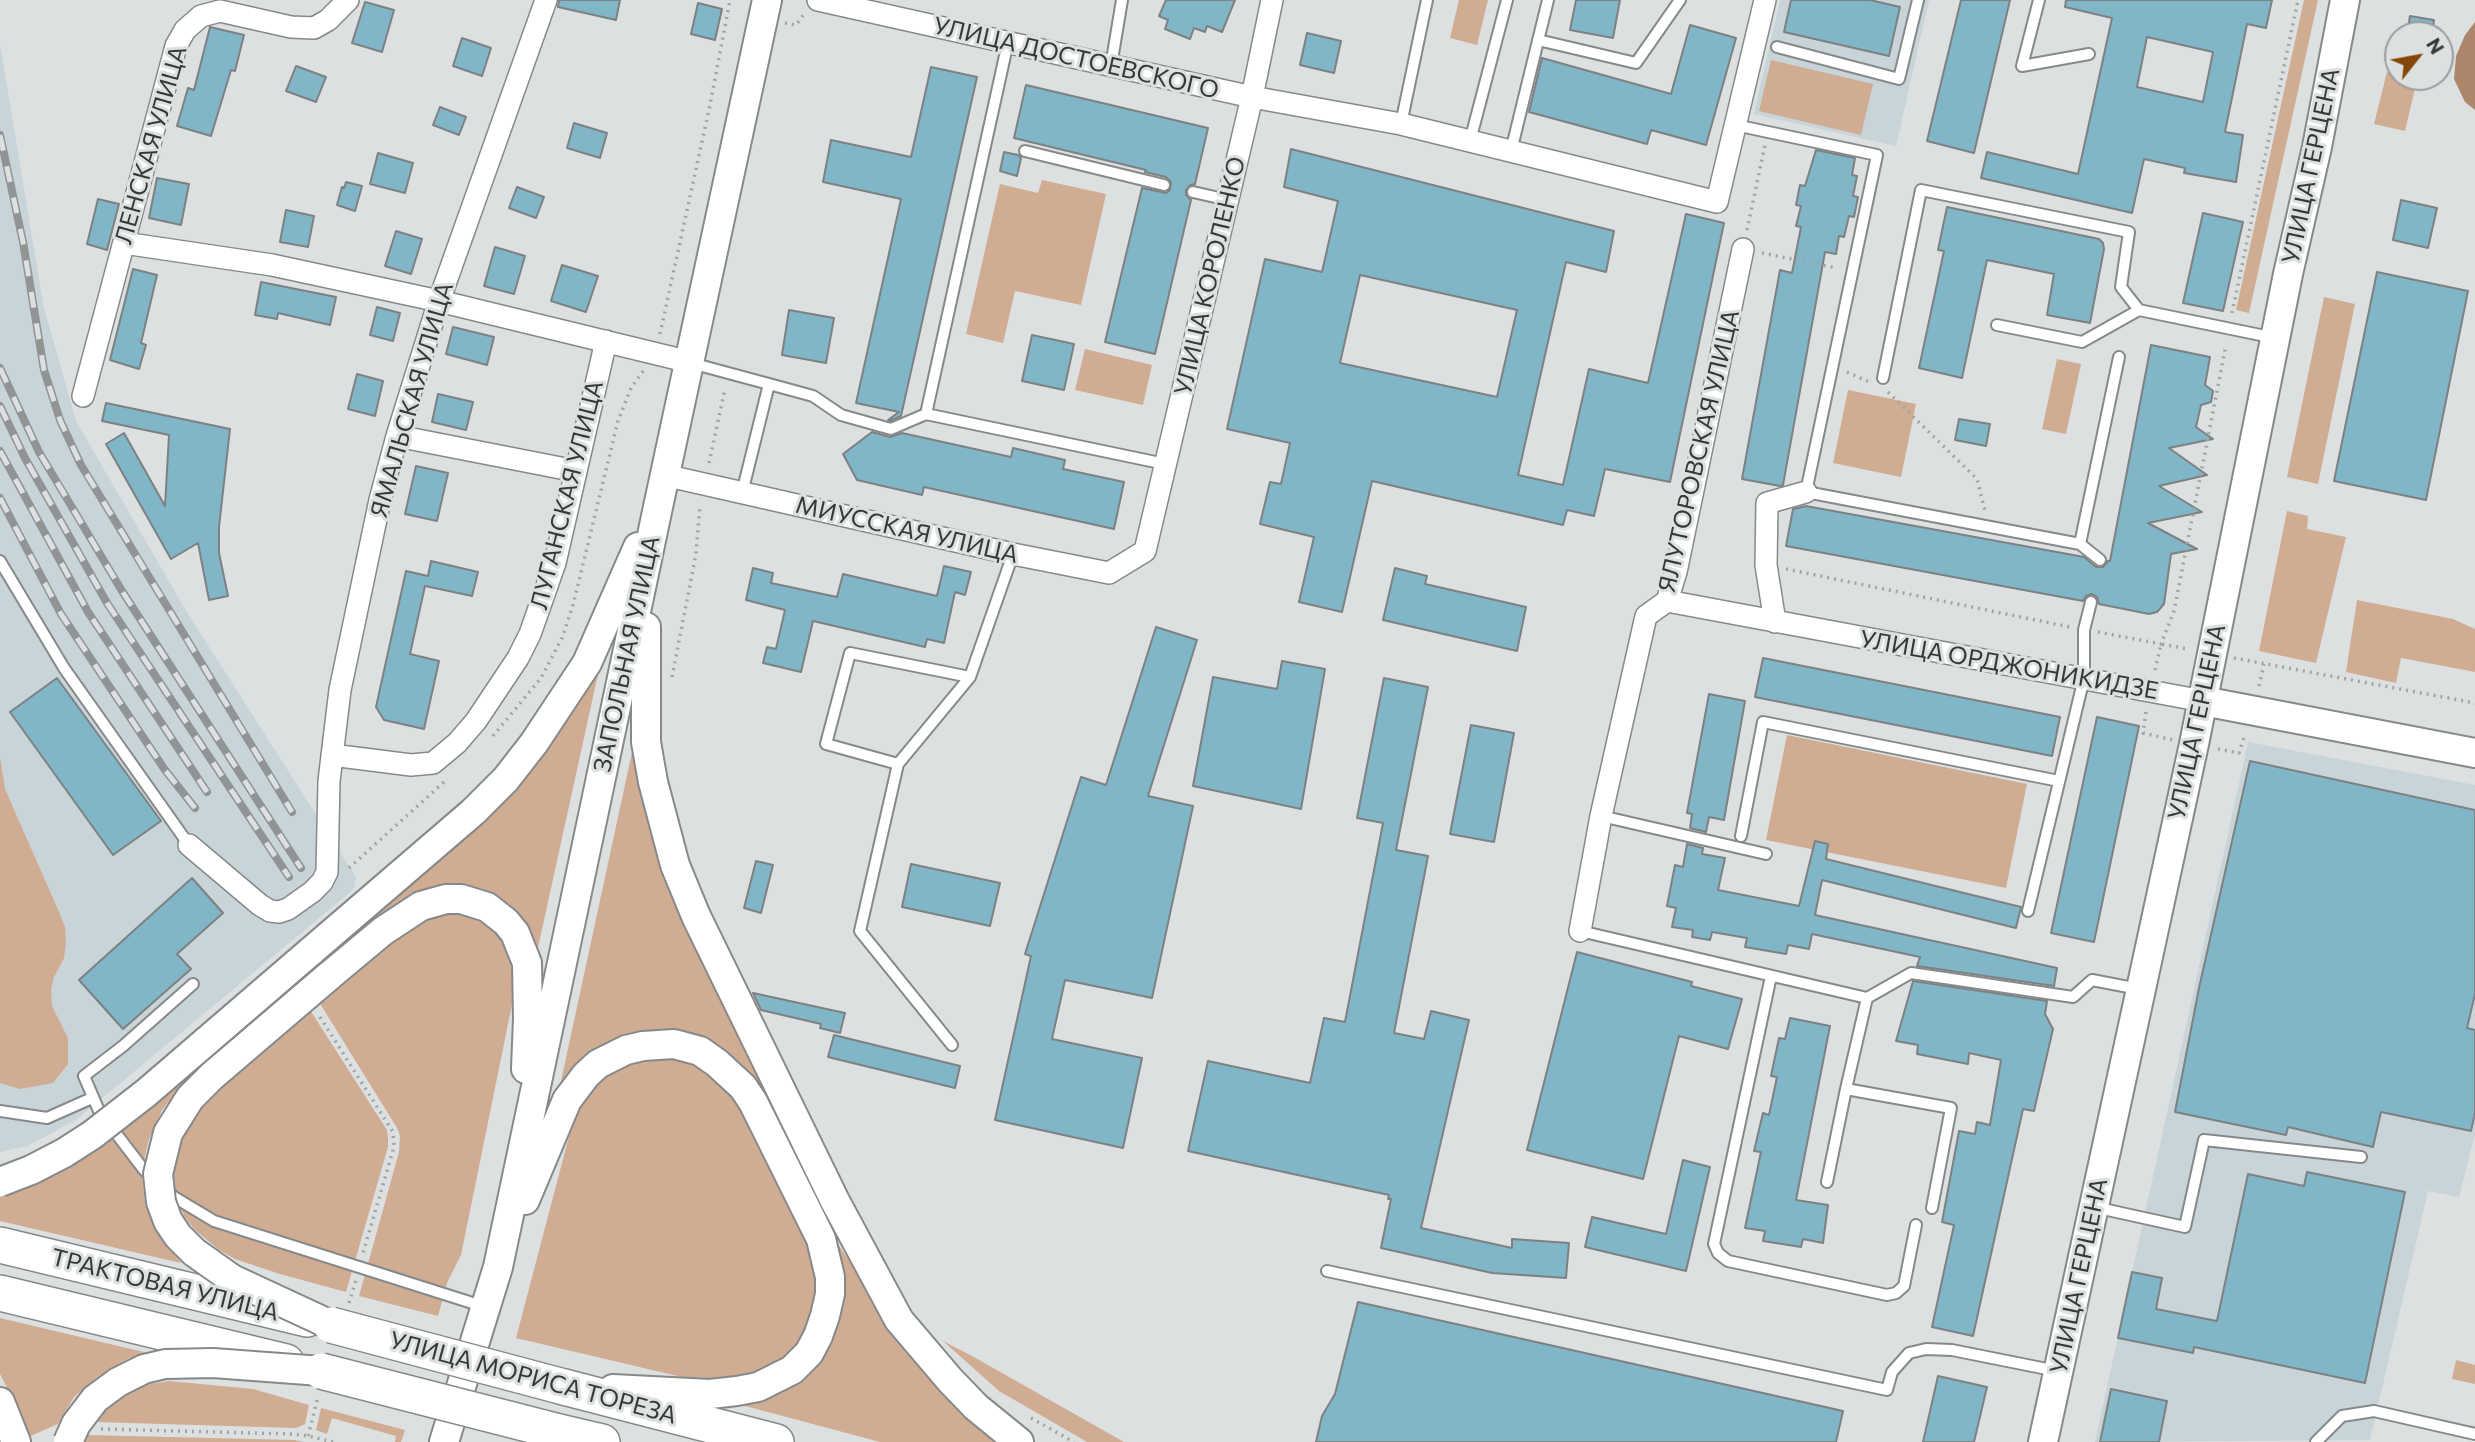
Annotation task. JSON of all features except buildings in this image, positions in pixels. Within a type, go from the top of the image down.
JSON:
[{"type":"main road","name":"ТРАКТОВАЯ УЛИЦА","points":[[0,1245],[331,1325]]},
{"type":"main road","name":"ТРАКТОВАЯ УЛИЦА","points":[[0,1293],[321,1371]]},
{"type":"main road","name":"УЛИЦА МОРИСА ТОРЕЗА","points":[[331,1325],[776,1442]]},
{"type":"main road","name":"УЛИЦА МОРИСА ТОРЕЗА","points":[[321,1371],[580,1438]]},
{"type":"street","name":"ЛЕНСКАЯ УЛИЦА","points":[[83,396],[176,46],[185,30],[201,16],[220,11],[291,27],[314,28],[328,20],[348,0]]},
{"type":"street","name":"ЯМАЛЬСКАЯ УЛИЦА","points":[[189,845],[270,911],[279,912],[312,892],[327,872],[332,755],[340,690],[380,500],[439,301],[545,0]]},
{"type":"street","name":"ЗАПОЛЬНАЯ УЛИЦА","points":[[444,1442],[498,1267],[664,475],[767,0]]},
{"type":"street","name":"УЛИЦА ДОСТОЕВСКОГО","points":[[818,0],[855,4],[1252,97]]},
{"type":"street","name":"УЛИЦА КОРОЛЕНКО","points":[[1145,551],[1252,97],[1272,0]]},
{"type":"street","points":[[1252,97],[1401,124],[1717,202],[1765,0]]},
{"type":"street","name":"УЛИЦА ГЕРЦЕНА","points":[[2043,1442],[2203,701],[2275,338],[2317,147],[2344,0]]},
{"type":"street","points":[[124,243],[272,265],[439,301],[690,362]]},
{"type":"street","name":"ЯЛУТОРОВСКАЯ УЛИЦА","points":[[1580,931],[1601,816],[1646,616],[1667,601],[1676,572],[1743,249]]},
{"type":"street","name":"ЛУГАНСКАЯ УЛИЦА","points":[[332,755],[426,765],[433,763],[457,743],[476,721],[518,658],[530,634],[555,563],[606,341]]},
{"type":"street","points":[[397,436],[576,471]]},
{"type":"street","name":"МИУССКАЯ УЛИЦА","points":[[664,475],[1109,573],[1145,551]]},
{"type":"street","points":[[1775,622],[1766,565],[1767,503],[1806,492]]},
{"type":"street","points":[[0,1182],[64,1153],[125,1110],[473,813],[512,771],[571,690],[587,663],[614,598],[658,507]]},
{"type":"street","points":[[646,564],[646,742],[662,823],[674,864],[695,916],[835,1200],[899,1321],[976,1407],[1024,1430]]},
{"type":"street","name":"УЛИЦА ОРДЖОНИКИДЗЕ","points":[[1667,601],[2475,753]]},
{"type":"street","points":[[331,1325],[232,1279],[194,1252],[168,1221],[161,1202],[158,1174],[168,1133],[190,1098],[212,1076],[403,916],[432,902],[446,899],[473,901],[487,907],[515,933],[527,963],[528,1018],[522,1152]]},
{"type":"street","points":[[498,1267],[567,1100],[575,1087],[598,1064],[635,1048],[674,1044],[700,1051],[718,1063],[743,1087],[815,1226],[827,1258],[830,1294],[818,1336],[808,1353],[792,1370],[758,1387],[710,1394],[586,1391]]},
{"type":"street","points":[[68,1442],[76,1424],[95,1399],[118,1382],[145,1369],[188,1362],[321,1371]]},
{"type":"street","points":[[0,1402],[16,1442]]},
{"type":"lane","points":[[1111,66],[1122,0]]},
{"type":"lane","points":[[1401,124],[1427,0]]},
{"type":"lane","points":[[1470,141],[1507,0]]},
{"type":"lane","points":[[1511,151],[1548,0]]},
{"type":"lane","points":[[1538,40],[1636,63],[1680,0]]},
{"type":"lane","points":[[1777,47],[1899,79],[1919,0]]},
{"type":"lane","points":[[2039,0],[2022,66],[2089,54]]},
{"type":"lane","points":[[926,414],[1009,42]]},
{"type":"lane","points":[[1735,125],[1877,155],[1806,492],[2081,544],[2100,560]]},
{"type":"lane","points":[[1025,151],[1164,185]]},
{"type":"lane","points":[[1880,382],[1921,190],[2129,232],[2121,287],[2139,310],[2275,338]]},
{"type":"lane","points":[[1193,192],[1228,200]]},
{"type":"lane","points":[[1997,325],[2082,342],[2139,310]]},
{"type":"lane","points":[[2081,544],[2119,357]]},
{"type":"lane","points":[[690,362],[813,396],[841,415],[891,429],[926,414],[1165,464]]},
{"type":"lane","points":[[742,493],[769,384]]},
{"type":"lane","points":[[952,1045],[860,931],[898,764],[970,677],[1013,554]]},
{"type":"lane","points":[[0,561],[64,668],[189,845]]},
{"type":"lane","points":[[2028,911],[2084,678],[2084,630],[2091,602]]},
{"type":"lane","points":[[898,764],[826,744],[850,653],[970,677]]},
{"type":"lane","points":[[1741,836],[1763,722],[2059,780]]},
{"type":"lane","points":[[1601,816],[1766,855]]},
{"type":"lane","points":[[1580,931],[1867,998],[1911,973],[2073,996],[2092,980],[2139,989]]},
{"type":"lane","points":[[1771,976],[1714,1244],[1718,1253],[1728,1261],[1887,1295],[1896,1293],[1904,1286],[1916,1225]]},
{"type":"lane","points":[[194,984],[84,1076],[99,1111],[144,1170],[163,1188],[197,1212],[232,1228],[486,1307]]},
{"type":"lane","points":[[1827,1182],[1867,998]]},
{"type":"lane","points":[[1846,1089],[1951,1108],[1932,1208]]},
{"type":"lane","points":[[0,1111],[47,1118],[92,1098]]},
{"type":"lane","points":[[2094,1207],[2185,1227],[2204,1140],[2361,1157]]},
{"type":"lane","points":[[1327,1272],[1887,1390],[1892,1372],[1909,1353],[1926,1349],[1952,1350],[2058,1371]]},
{"type":"lane","points":[[2316,1442],[2342,1416],[2374,1411],[2475,1434]]},
{"type":"path","points":[[728,12],[730,0]]},
{"type":"path","points":[[1768,132],[1743,249],[1853,271]]},
{"type":"path","points":[[1833,365],[1880,382]]},
{"type":"path","points":[[671,686],[696,554],[700,504],[729,373]]},
{"type":"path","points":[[1888,391],[1977,479],[1989,526]]},
{"type":"path","points":[[1766,565],[2161,644]]},
{"type":"path","points":[[2263,664],[2475,703]]},
{"type":"path","points":[[98,1429],[292,1434],[332,1442]]},
{"type":"path","points":[[1024,1430],[1074,1442]]},
{"type":"shaded area","points":[[1459,0],[1488,0],[1477,45],[1450,38]]},
{"type":"shaded area","points":[[1780,0],[1929,0],[1896,146],[1754,114]]},
{"type":"shaded area","points":[[2304,0],[2318,0],[2249,313],[2236,310]]},
{"type":"shaded area","points":[[2475,22],[2475,110],[2465,102],[2454,79],[2456,56],[2465,35]]},
{"type":"shaded area","points":[[0,44],[43,304],[76,421],[188,614],[356,877],[354,889],[76,1120],[27,1146],[0,1152]]},
{"type":"shaded area","points":[[1771,60],[1873,84],[1861,135],[1759,111]]},
{"type":"shaded area","points":[[2384,84],[2384,91],[2414,91],[2405,131],[2374,124]]},
{"type":"shaded area","points":[[1042,180],[1106,194],[1081,305],[1015,291],[1003,343],[966,334],[1000,184],[1038,193]]},
{"type":"shaded area","points":[[2324,297],[2355,304],[2318,484],[2287,477]]},
{"type":"shaded area","points":[[1085,349],[1152,365],[1143,405],[1075,390]]},
{"type":"shaded area","points":[[2057,359],[2081,364],[2066,434],[2042,429]]},
{"type":"shaded area","points":[[1848,390],[1916,404],[1901,477],[1833,463]]},
{"type":"shaded area","points":[[2287,511],[2308,516],[2307,529],[2346,537],[2316,663],[2259,651]]},
{"type":"shaded area","points":[[2357,600],[2453,619],[2475,629],[2475,672],[2401,658],[2396,683],[2346,672]]},
{"type":"shaded area","points":[[600,665],[537,952],[526,926],[503,902],[475,887],[460,885],[331,958],[328,953],[486,819],[503,801]]},
{"type":"shaded area","points":[[1787,735],[2027,784],[2006,888],[1766,840]]},
{"type":"shaded area","points":[[2248,742],[2475,785],[2475,1133],[2459,1197],[2428,1191],[2370,1440],[2095,1442]]},
{"type":"shaded area","points":[[634,743],[646,813],[667,882],[751,1056],[764,1093],[742,1065],[720,1047],[707,1040],[667,1031],[638,1033],[611,1041],[585,1058],[565,1081],[561,1081]]},
{"type":"shaded area","points":[[0,757],[5,789],[65,927],[66,943],[64,958],[54,977],[51,990],[52,1006],[68,1038],[68,1064],[53,1083],[20,1089],[0,1083]]},
{"type":"shaded area","points":[[451,911],[475,916],[499,933],[511,950],[516,985],[461,1255],[447,1283],[438,1316],[359,1296],[399,1152],[400,1136],[319,1002],[405,928],[420,920]]},
{"type":"shaded area","points":[[310,1010],[387,1130],[388,1147],[346,1292],[280,1274],[235,1259],[219,1250],[194,1229],[184,1216],[174,1191],[173,1167],[178,1144],[188,1123],[220,1087]]},
{"type":"shaded area","points":[[670,1057],[685,1060],[712,1074],[743,1107],[811,1243],[818,1286],[813,1320],[789,1355],[750,1377],[703,1382],[516,1338],[573,1121],[580,1105],[595,1084],[611,1071],[640,1060]]},
{"type":"shaded area","points":[[194,1069],[162,1110],[149,1139],[144,1160],[120,1130]]},
{"type":"shaded area","points":[[111,1138],[142,1177],[145,1202],[155,1228],[181,1263],[0,1221],[0,1197],[58,1173]]},
{"type":"shaded area","points":[[833,1237],[857,1272],[880,1317],[908,1353],[946,1396],[997,1442],[880,1442],[734,1403],[776,1393],[802,1380]]},
{"type":"shaded area","points":[[0,1318],[148,1353],[127,1359],[99,1376],[74,1397],[58,1424],[28,1437],[0,1374]]},
{"type":"shaded area","points":[[943,1341],[1124,1442],[1087,1442],[999,1391]]},
{"type":"shaded area","points":[[2456,1360],[2475,1365],[2475,1384],[2452,1379]]},
{"type":"shaded area","points":[[169,1381],[253,1389],[309,1405],[305,1424],[296,1428],[95,1422],[103,1411],[129,1391],[144,1385]]},
{"type":"shaded area","points":[[321,1408],[405,1430],[401,1442],[395,1442],[396,1436],[332,1418],[327,1434],[316,1430]]},
{"type":"shaded area","points":[[86,1435],[294,1440],[304,1442],[83,1442]]},
{"type":"railway","points":[[0,135],[23,242],[44,370],[60,420],[81,465],[292,812]]},
{"type":"railway","points":[[0,368],[39,452],[122,591],[301,868]]},
{"type":"railway","points":[[0,406],[25,458],[107,603],[289,877]]},
{"type":"railway","points":[[0,451],[88,612],[207,792]]},
{"type":"railway","points":[[0,498],[61,614],[165,770],[195,808]]}]
